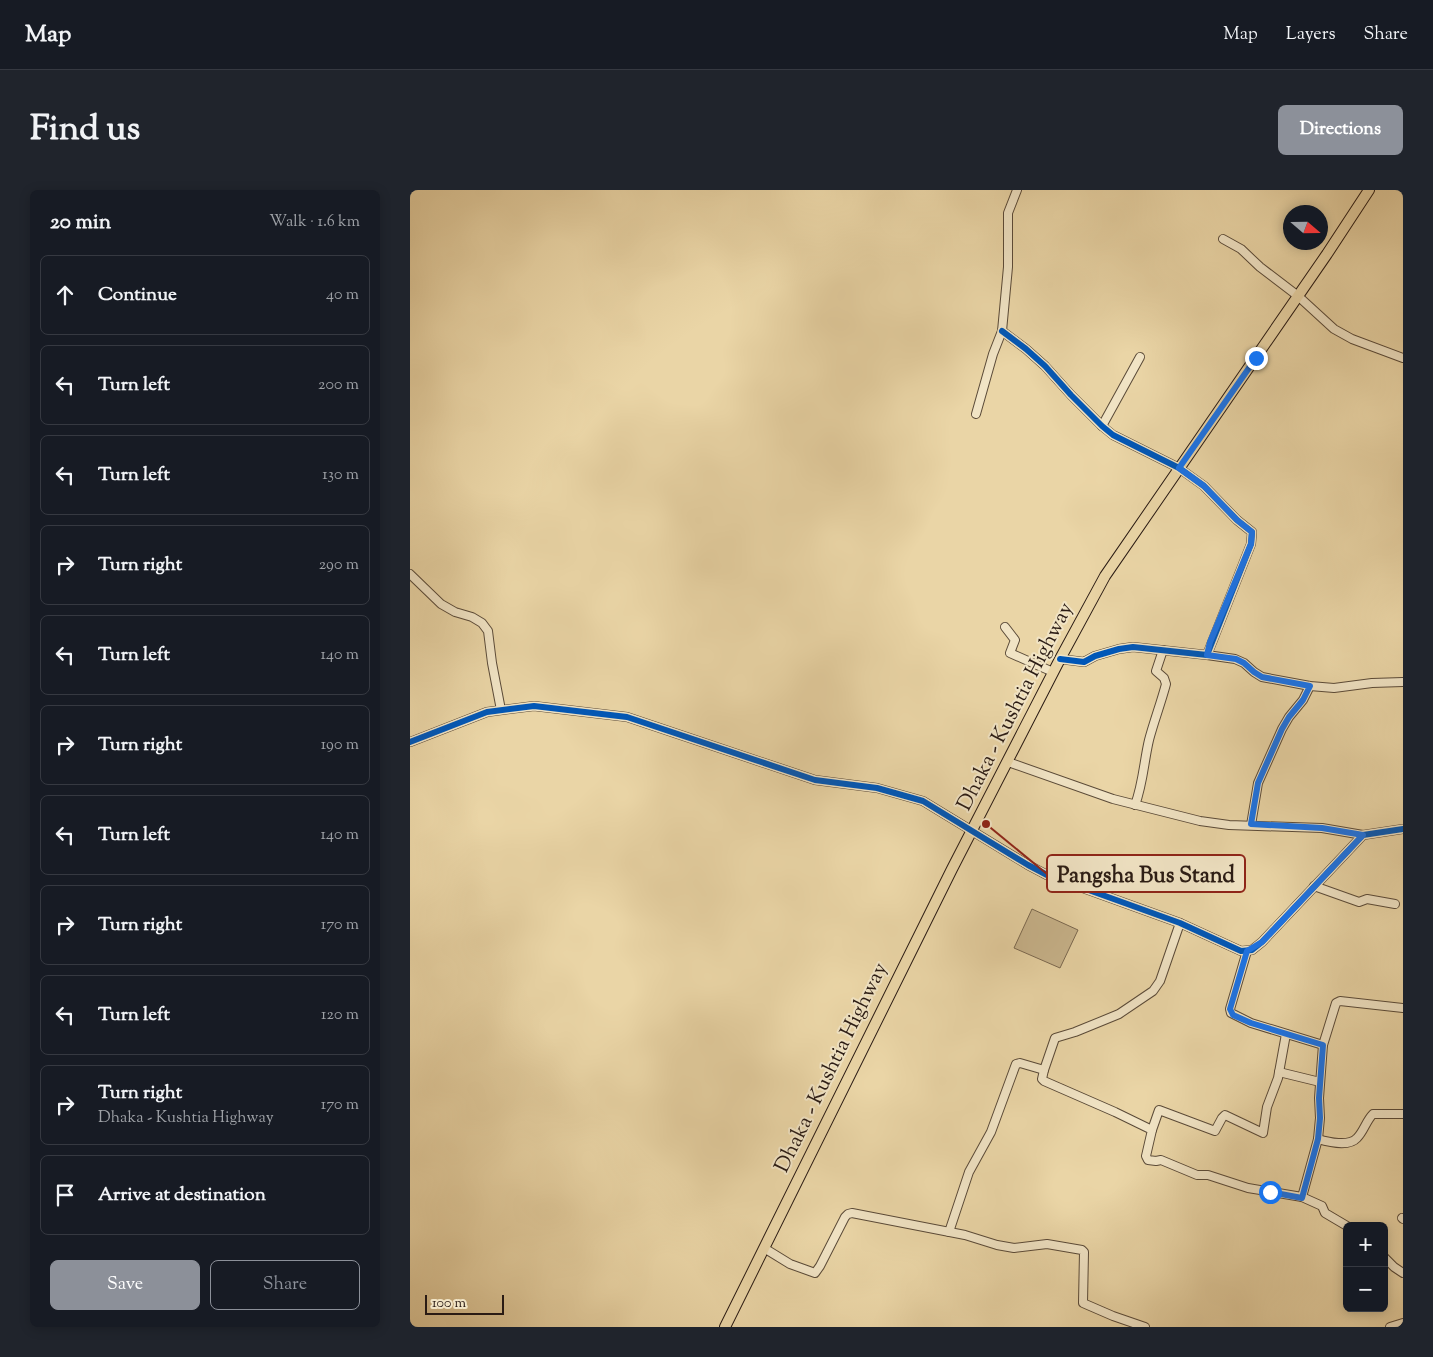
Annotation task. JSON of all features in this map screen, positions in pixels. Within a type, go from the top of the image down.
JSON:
[{"type":"main road","name":"Dhaka - Kushtia Highway","points":[[725,1327],[948,878],[1053,672],[1105,576],[1150,514],[1179,468],[1369,190]]},
{"type":"street","points":[[976,414],[993,354],[1002,331],[1008,267],[1008,213],[1017,190]]},
{"type":"street","points":[[1223,239],[1241,249],[1260,267],[1298,296],[1310,310],[1334,329],[1352,339],[1403,358]]},
{"type":"street","points":[[1002,331],[1045,366],[1070,395],[1113,435],[1179,468],[1204,486],[1237,520],[1252,532],[1251,544],[1210,642],[1207,655]]},
{"type":"street","points":[[1102,426],[1140,357]]},
{"type":"street","points":[[410,574],[441,604],[455,612],[472,617],[482,623],[488,631],[501,710]]},
{"type":"street","points":[[1005,627],[1015,640],[1010,653],[1053,672]]},
{"type":"street","points":[[1060,660],[1084,662],[1095,656],[1133,647],[1236,659],[1262,677],[1310,686],[1334,688],[1372,683],[1403,682]]},
{"type":"street","points":[[1135,805],[1140,792],[1149,740],[1166,684],[1164,678],[1156,671],[1163,650]]},
{"type":"street","points":[[1251,824],[1258,783],[1282,729],[1303,700],[1310,686]]},
{"type":"street","points":[[410,742],[487,712],[534,706],[626,717],[815,780],[877,788],[923,801],[972,832],[1047,875],[1180,923],[1240,951],[1247,951],[1262,942],[1363,835]]},
{"type":"street","points":[[1008,762],[1094,793],[1200,821],[1322,828],[1363,835],[1403,829]]},
{"type":"street","points":[[1314,886],[1359,902],[1367,899],[1395,904]]},
{"type":"street","points":[[1152,1130],[1043,1080],[1044,1070],[1055,1038],[1119,1014],[1153,992],[1160,981],[1180,923]]},
{"type":"street","points":[[1247,951],[1230,1009],[1231,1013],[1251,1023],[1323,1045]]},
{"type":"street","points":[[1302,1198],[1318,1139],[1323,1045],[1337,1001],[1403,1008]]},
{"type":"street","points":[[1286,1034],[1279,1072],[1269,1102],[1263,1133],[1225,1115],[1216,1130],[1212,1130],[1161,1110],[1158,1111],[1146,1156],[1148,1160],[1161,1160],[1197,1175],[1208,1175],[1248,1188],[1302,1198],[1322,1206],[1325,1213],[1343,1224]]},
{"type":"street","points":[[949,1232],[969,1172],[991,1132],[1016,1064],[1020,1063],[1044,1070]]},
{"type":"street","points":[[1279,1072],[1320,1082]]},
{"type":"street","points":[[1318,1139],[1334,1143],[1352,1141],[1357,1138],[1373,1114],[1403,1114]]},
{"type":"street","points":[[764,1248],[790,1264],[814,1273],[820,1266],[848,1214],[852,1213],[949,1232],[1014,1248],[1047,1244],[1083,1250],[1084,1303],[1145,1327]]},
{"type":"street","points":[[1388,1260],[1403,1273]]},
{"type":"street","points":[[1390,1327],[1403,1323]]},
{"type":"shaded area","points":[[1032,909],[1078,930],[1060,968],[1014,948]]},
{"type":"cycle path","points":[[1002,331],[1045,366],[1071,395],[1113,435],[1179,468],[1204,486],[1237,520],[1252,532],[1251,544],[1207,655],[1133,647],[1095,656],[1084,662],[1060,659]]},
{"type":"cycle path","points":[[410,742],[487,712],[534,706],[627,717],[815,780],[877,788],[923,801],[1047,875],[1180,923],[1241,951],[1252,950],[1262,942],[1363,835],[1403,829]]},
{"type":"place","name":"Pangsha Bus Stand","points":[[986,824]]},
{"type":"route","points":[[1256,358],[1179,468],[1204,486],[1237,520],[1252,532],[1251,544],[1210,642],[1207,655],[1236,659],[1262,677],[1310,686],[1303,700],[1282,729],[1258,783],[1251,824],[1322,828],[1363,835],[1262,942],[1252,950],[1247,951],[1230,1009],[1233,1015],[1251,1023],[1323,1045],[1318,1139],[1302,1198],[1270,1192]]}]
